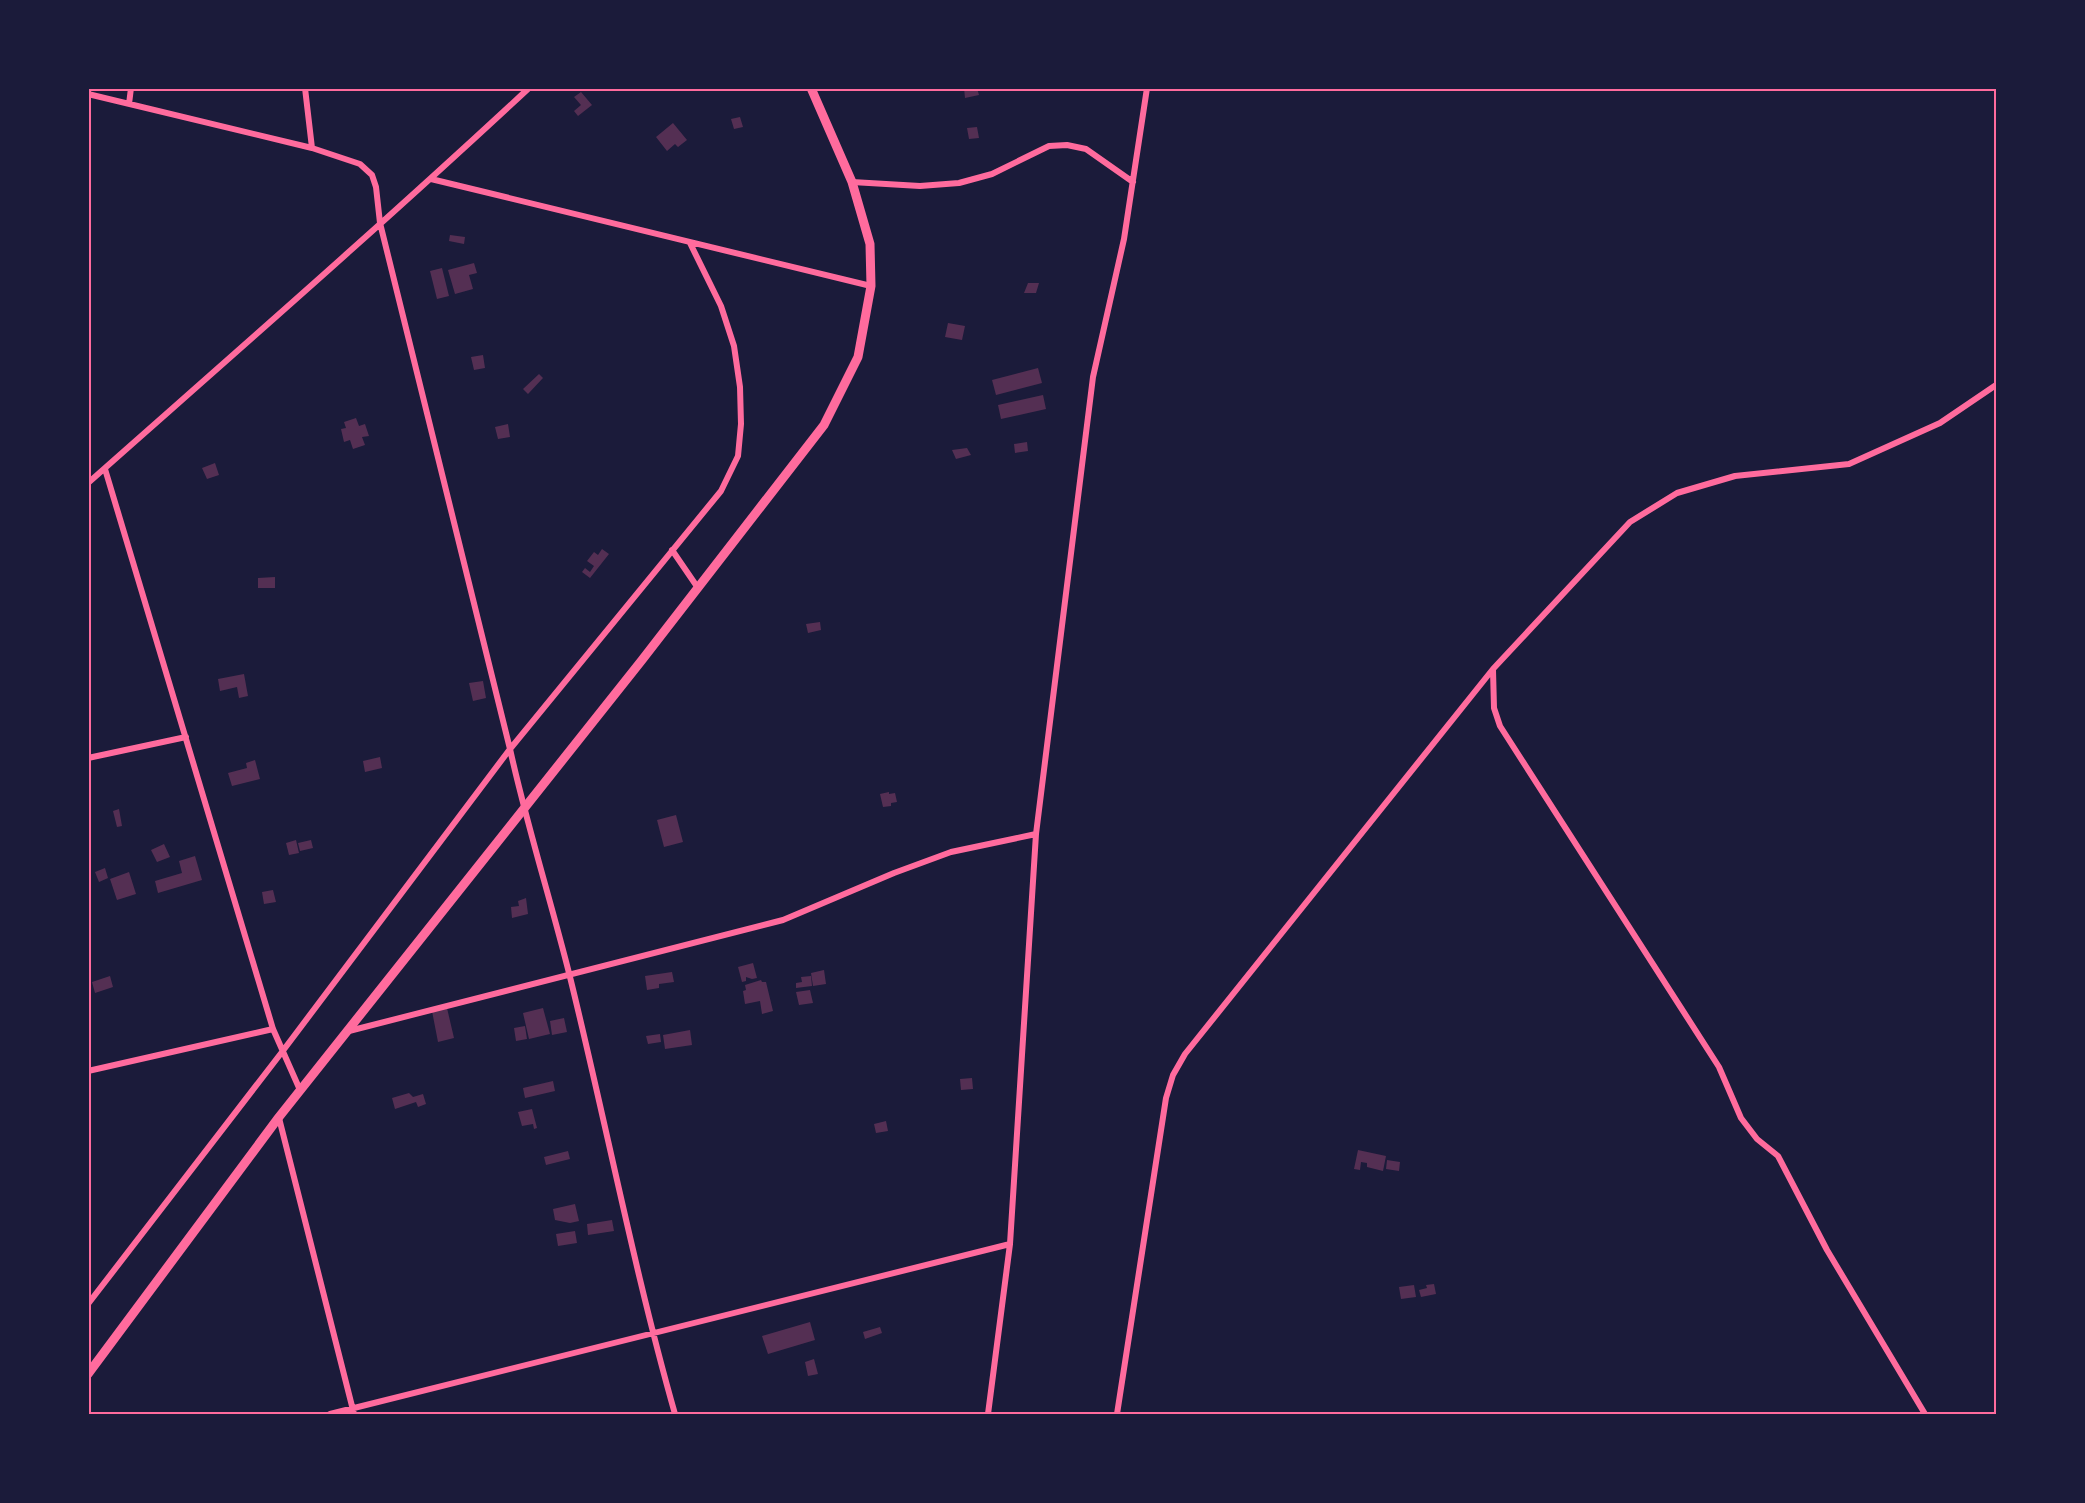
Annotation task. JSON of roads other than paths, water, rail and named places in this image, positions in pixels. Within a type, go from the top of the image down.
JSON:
[{"type":"street","points":[[129,104],[131,88]]},
{"type":"street","points":[[305,88],[312,148]]},
{"type":"street","points":[[88,483],[431,179],[530,88]]},
{"type":"street","points":[[88,1374],[279,1117],[698,588],[824,425],[858,357],[871,286],[870,244],[852,182],[811,88]]},
{"type":"street","points":[[988,1414],[1010,1244],[1036,834],[1094,377],[1124,239],[1147,88]]},
{"type":"street","points":[[88,94],[312,148],[360,164],[372,175],[376,188],[380,223],[523,808],[570,976],[652,1334],[675,1414]]},
{"type":"street","points":[[852,182],[920,186],[959,183],[992,174],[1049,146],[1067,145],[1086,149],[1133,182]]},
{"type":"street","points":[[431,179],[871,286]]},
{"type":"street","points":[[88,1304],[282,1052],[510,749],[721,491],[738,456],[741,424],[740,387],[735,346],[721,306],[690,243]]},
{"type":"street","points":[[1117,1414],[1166,1098],[1173,1075],[1192,1045],[1493,669],[1630,522],[1677,493],[1735,476],[1849,464],[1940,423],[1996,385]]},
{"type":"street","points":[[105,469],[273,1029],[300,1090]]},
{"type":"street","points":[[672,550],[698,588]]},
{"type":"street","points":[[1493,669],[1494,708],[1500,726],[1719,1067],[1741,1118],[1757,1139],[1778,1156],[1827,1250],[1926,1414]]},
{"type":"street","points":[[88,758],[186,736]]},
{"type":"street","points":[[346,1031],[570,976],[783,920],[894,873],[951,852],[1036,834]]},
{"type":"street","points":[[88,1071],[273,1029]]},
{"type":"street","points":[[279,1117],[354,1412]]},
{"type":"street","points":[[330,1414],[354,1412],[1010,1244]]}]
